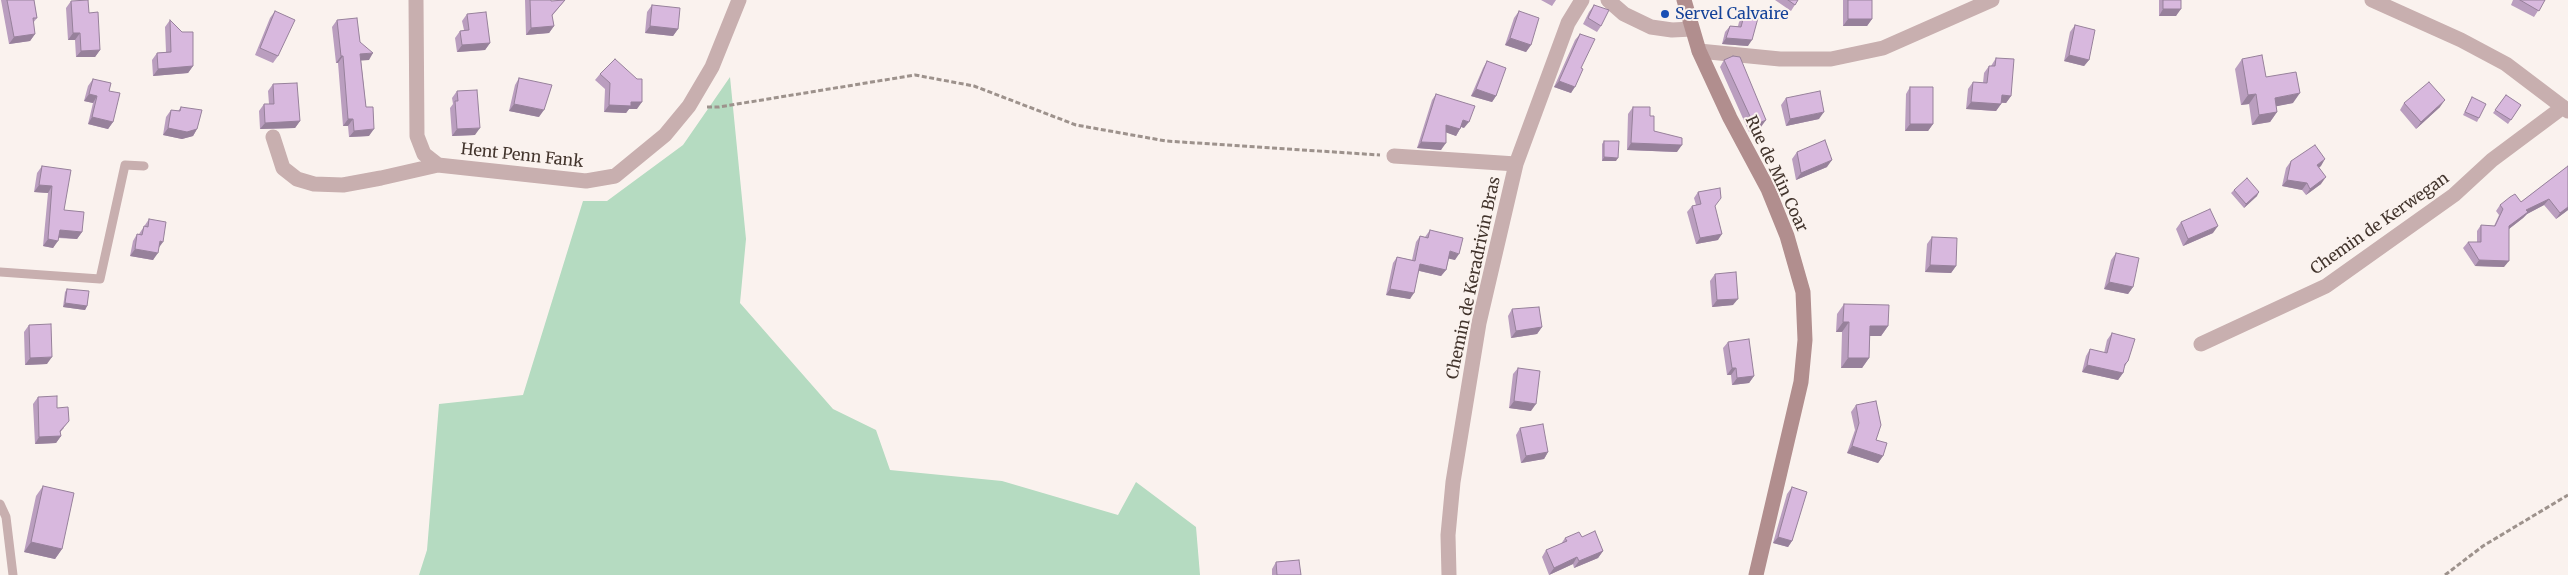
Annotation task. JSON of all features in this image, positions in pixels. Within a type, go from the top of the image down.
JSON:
[{"type":"street","name":"Hent Penn Fank","points":[[416,0],[417,136],[424,154],[438,164],[576,180],[615,176],[666,136],[689,106],[712,67],[739,0]]},
{"type":"street","name":"Chemin de Keradrivin Bras","points":[[1449,575],[1448,536],[1453,482],[1479,323],[1516,164],[1568,23],[1582,0]]},
{"type":"street","points":[[1608,0],[1624,14],[1651,27],[1672,30],[1692,28]]},
{"type":"street","name":"Rue de Min Coar","points":[[1684,0],[1699,51],[1730,118],[1768,189],[1787,236],[1803,292],[1805,340],[1801,382],[1756,575]]},
{"type":"street","points":[[1699,51],[1780,59],[1831,59],[1883,48],[1992,0]]},
{"type":"street","name":"Chemin de Kerwegan","points":[[2202,344],[2326,286],[2454,195],[2492,160],[2566,109],[2506,64],[2461,40],[2372,0]]},
{"type":"street","points":[[273,137],[283,168],[297,179],[314,184],[343,184],[381,178],[438,164]]},
{"type":"street","points":[[1394,156],[1516,164]]},
{"type":"lane","points":[[0,272],[100,279],[124,165],[144,166]]},
{"type":"lane","points":[[0,504],[6,517],[13,575]]},
{"type":"path","points":[[689,106],[719,107],[915,75],[974,86],[1076,125],[1166,141],[1394,156]]},
{"type":"path","points":[[2445,575],[2483,546],[2568,495]]},
{"type":"green space","points":[[730,77],[746,239],[740,303],[833,409],[876,430],[890,470],[1002,481],[1118,515],[1136,482],[1196,527],[1200,575],[419,575],[427,550],[439,404],[523,395],[583,201],[607,201],[683,145]]},
{"type":"building","points":[[7,0],[34,0],[37,18],[33,18],[35,34],[14,37]]},
{"type":"building","points":[[88,0],[89,13],[98,12],[100,50],[81,51],[80,33],[73,33],[71,1]]},
{"type":"building","points":[[530,0],[565,0],[552,15],[554,26],[531,28]]},
{"type":"building","points":[[1788,0],[1798,0],[1795,5]]},
{"type":"building","points":[[1848,0],[1872,0],[1872,19],[1848,19]]},
{"type":"building","points":[[2163,0],[2181,0],[2181,9],[2163,9]]},
{"type":"building","points":[[2520,0],[2545,0],[2539,11]]},
{"type":"building","points":[[652,5],[680,8],[678,29],[650,26]]},
{"type":"building","points":[[1594,5],[1609,10],[1601,26],[1588,18]]},
{"type":"building","points":[[275,11],[295,20],[278,56],[260,48]]},
{"type":"building","points":[[1519,11],[1539,18],[1531,45],[1510,38]]},
{"type":"building","points":[[486,12],[490,43],[462,45],[460,31],[469,30],[467,14]]},
{"type":"building","points":[[1744,16],[1758,18],[1752,40],[1726,38],[1730,26],[1741,27]]},
{"type":"building","points":[[357,18],[360,42],[373,53],[360,54],[366,107],[373,107],[374,129],[354,131],[353,119],[348,119],[343,56],[341,56],[337,20]]},
{"type":"building","points":[[170,20],[182,32],[193,32],[193,66],[158,69],[157,53],[171,52]]},
{"type":"building","points":[[2075,25],[2095,30],[2089,60],[2069,55]]},
{"type":"building","points":[[1580,34],[1595,39],[1581,68],[1583,69],[1575,87],[1559,81]]},
{"type":"building","points":[[2262,55],[2266,77],[2296,72],[2300,93],[2275,98],[2277,112],[2259,115],[2256,94],[2248,95],[2242,59]]},
{"type":"building","points":[[1733,56],[1740,57],[1766,120],[1754,125],[1724,60]]},
{"type":"building","points":[[1996,58],[2014,59],[2011,96],[2002,95],[2001,104],[1971,102],[1973,82],[1987,83],[1989,66],[1995,66]]},
{"type":"building","points":[[615,59],[637,79],[642,79],[642,102],[631,102],[631,106],[609,105],[610,83],[600,74]]},
{"type":"building","points":[[1487,61],[1506,68],[1496,96],[1476,89]]},
{"type":"building","points":[[519,78],[552,85],[544,110],[514,104]]},
{"type":"building","points":[[93,79],[111,83],[109,91],[120,93],[113,122],[92,117],[97,96],[89,94]]},
{"type":"building","points":[[2429,82],[2445,100],[2421,122],[2404,103]]},
{"type":"building","points":[[297,83],[300,121],[265,123],[264,104],[274,104],[273,84]]},
{"type":"building","points":[[1910,87],[1933,87],[1933,124],[1910,124]]},
{"type":"building","points":[[477,90],[480,128],[457,129],[455,101],[458,101],[457,91]]},
{"type":"building","points":[[1820,91],[1824,112],[1790,119],[1786,98]]},
{"type":"building","points":[[1436,94],[1475,106],[1469,122],[1463,120],[1460,129],[1446,125],[1446,143],[1421,142]]},
{"type":"building","points":[[2506,95],[2521,105],[2511,120],[2495,110]]},
{"type":"building","points":[[2472,97],[2486,104],[2479,118],[2465,112]]},
{"type":"building","points":[[181,107],[202,110],[197,129],[187,132],[168,128],[171,110],[180,111]]},
{"type":"building","points":[[1633,107],[1650,107],[1650,116],[1654,116],[1654,131],[1682,138],[1682,145],[1631,143]]},
{"type":"building","points":[[1825,140],[1832,160],[1801,173],[1797,152]]},
{"type":"building","points":[[1604,141],[1619,141],[1618,158],[1604,157]]},
{"type":"building","points":[[2315,145],[2325,159],[2317,165],[2326,177],[2310,189],[2307,183],[2287,180],[2291,161]]},
{"type":"building","points":[[42,166],[71,170],[64,210],[84,212],[82,232],[60,230],[58,241],[48,239],[52,186],[39,185]]},
{"type":"building","points":[[2568,166],[2568,207],[2560,213],[2549,199],[2526,210],[2528,212],[2509,226],[2509,261],[2479,260],[2468,242],[2481,242],[2481,225],[2495,226],[2503,209],[2500,205],[2515,194],[2521,202]]},
{"type":"building","points":[[2247,178],[2259,192],[2246,204],[2234,190]]},
{"type":"building","points":[[1720,188],[1721,198],[1715,206],[1722,234],[1700,238],[1692,206],[1701,204],[1698,192]]},
{"type":"building","points":[[2210,209],[2218,226],[2188,239],[2181,222]]},
{"type":"building","points":[[149,219],[166,222],[163,242],[160,241],[158,253],[135,249],[137,234],[142,235],[144,226],[148,227]]},
{"type":"building","points":[[1430,230],[1463,238],[1459,254],[1450,251],[1446,270],[1420,264],[1414,293],[1390,289],[1397,257],[1415,261],[1420,236],[1428,238]]},
{"type":"building","points":[[1932,237],[1957,238],[1956,266],[1930,265]]},
{"type":"building","points":[[2116,253],[2139,258],[2133,287],[2109,282]]},
{"type":"building","points":[[1736,272],[1738,299],[1717,300],[1715,274]]},
{"type":"building","points":[[67,289],[89,291],[87,306],[65,303]]},
{"type":"building","points":[[1844,304],[1889,305],[1888,326],[1870,326],[1869,358],[1848,358],[1849,322],[1843,322]]},
{"type":"building","points":[[1539,307],[1542,327],[1516,331],[1512,309]]},
{"type":"building","points":[[51,324],[52,357],[30,358],[29,325]]},
{"type":"building","points":[[2112,333],[2135,339],[2123,373],[2087,365],[2090,349],[2107,353]]},
{"type":"building","points":[[1749,339],[1754,376],[1737,378],[1736,368],[1732,368],[1728,342]]},
{"type":"building","points":[[1518,368],[1540,371],[1536,404],[1514,401]]},
{"type":"building","points":[[57,396],[57,408],[68,407],[69,421],[60,431],[61,436],[39,437],[38,397]]},
{"type":"building","points":[[1876,401],[1881,425],[1876,440],[1887,443],[1883,456],[1852,446],[1859,423],[1856,405]]},
{"type":"building","points":[[1543,424],[1548,452],[1526,456],[1520,428]]},
{"type":"building","points":[[43,486],[74,493],[62,549],[31,542]]},
{"type":"building","points":[[1792,487],[1807,492],[1792,541],[1778,537]]},
{"type":"building","points":[[1595,531],[1603,551],[1579,561],[1577,557],[1554,568],[1546,550],[1567,541],[1565,538],[1579,532],[1582,537]]},
{"type":"building","points":[[1299,560],[1301,575],[1277,575],[1276,562]]},
{"type":"place","name":"Servel Calvaire","points":[[1665,14]]}]
